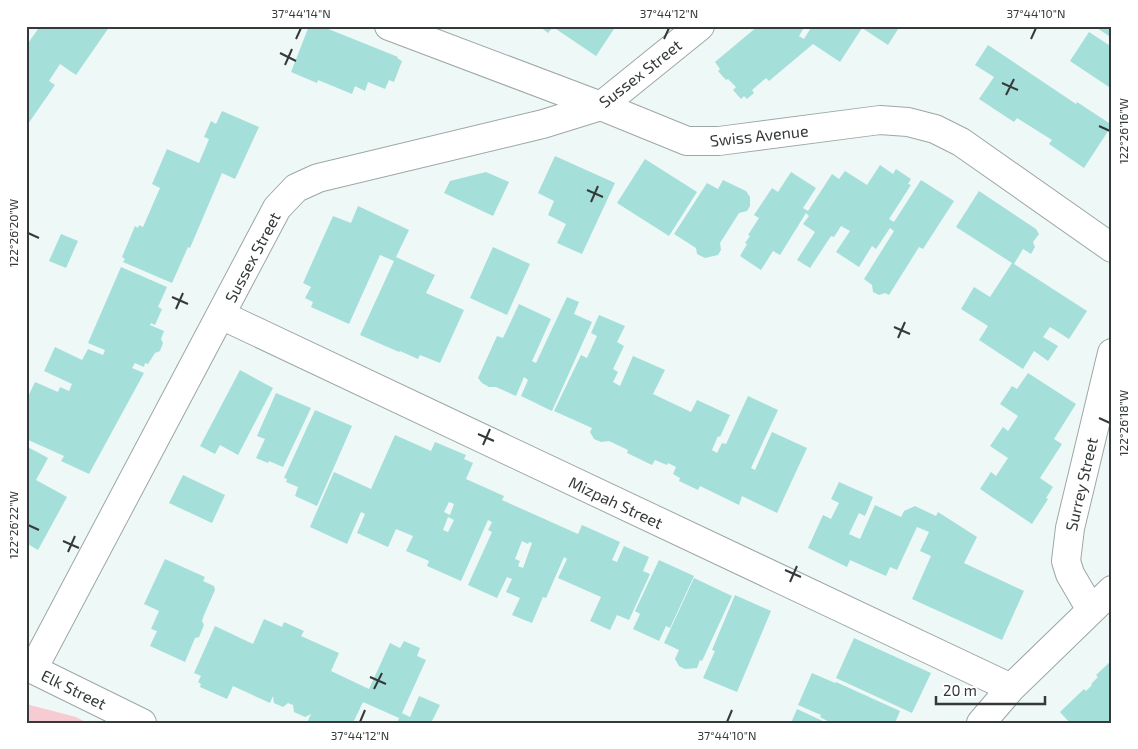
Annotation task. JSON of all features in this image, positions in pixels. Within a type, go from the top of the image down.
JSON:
[{"type":"street","name":"Swiss Avenue","points":[[389,26],[601,106],[687,141],[719,142],[880,120],[908,122],[935,129],[961,142],[1112,248]]},
{"type":"street","name":"Sussex Street","points":[[29,667],[221,315],[277,208],[296,188],[318,178],[543,124],[601,106],[700,26]]},
{"type":"street","name":"Mizpah Street","points":[[221,315],[1011,688]]},
{"type":"street","name":"Surrey Street","points":[[1091,610],[1070,574],[1066,560],[1070,528],[1112,353]]},
{"type":"street","points":[[981,723],[1011,688],[1112,590]]},
{"type":"street","name":"Elk Street","points":[[29,667],[142,723]]},
{"type":"shaded area","points":[[26,704],[76,717],[87,723],[26,723]]},
{"type":"building","points":[[40,26],[110,26],[76,75],[60,64],[49,81],[55,85],[28,124],[26,123],[26,40],[29,42]]},
{"type":"building","points":[[309,26],[321,26],[398,57],[402,61],[394,82],[389,80],[385,89],[368,82],[365,91],[355,86],[352,94],[318,80],[317,83],[291,72]]},
{"type":"building","points":[[539,26],[616,26],[596,56],[553,27],[548,33]]},
{"type":"building","points":[[758,26],[805,26],[799,36],[804,39],[812,26],[900,26],[888,45],[862,28],[840,62],[813,44],[769,81],[766,78],[752,90],[754,93],[747,99],[744,96],[741,99],[733,90],[736,87],[718,71],[720,69],[715,62]]},
{"type":"building","points":[[1094,26],[1112,26],[1112,38]]},
{"type":"building","points":[[1089,32],[1112,47],[1112,83],[1109,87],[1070,61]]},
{"type":"building","points":[[988,45],[1076,104],[1077,102],[1112,125],[1084,168],[1049,144],[1052,140],[1017,118],[1014,122],[979,99],[994,77],[975,65]]},
{"type":"building","points":[[222,111],[259,127],[235,179],[222,173],[190,248],[188,247],[172,283],[123,262],[125,259],[122,257],[135,226],[138,228],[139,225],[143,227],[160,188],[152,184],[167,149],[199,163],[209,139],[204,137],[211,121],[216,124]]},
{"type":"building","points":[[555,156],[615,183],[582,254],[557,243],[566,224],[548,215],[554,201],[538,193]]},
{"type":"building","points":[[645,159],[697,192],[669,236],[617,203]]},
{"type":"building","points":[[880,165],[893,174],[896,169],[911,179],[908,184],[911,185],[889,219],[894,222],[921,180],[954,201],[923,249],[919,247],[889,295],[885,293],[879,295],[873,292],[872,285],[864,279],[894,231],[890,228],[876,249],[872,246],[859,267],[836,252],[850,231],[841,226],[834,237],[831,236],[810,268],[797,260],[815,232],[803,224],[809,216],[806,213],[780,255],[773,251],[761,270],[740,256],[747,244],[745,243],[750,236],[748,235],[759,218],[754,215],[772,188],[778,192],[791,172],[816,188],[803,208],[808,211],[832,174],[839,179],[845,171],[867,185]]},
{"type":"building","points":[[486,172],[509,182],[493,216],[444,193],[450,181]]},
{"type":"building","points":[[723,180],[746,191],[750,197],[750,206],[747,211],[739,213],[720,243],[721,250],[718,255],[705,258],[697,254],[696,248],[674,234],[707,183],[718,189]]},
{"type":"building","points":[[979,191],[1036,229],[1039,234],[1033,242],[1035,247],[1031,254],[1023,249],[1014,264],[1087,311],[1069,339],[1050,327],[1043,337],[1058,346],[1048,361],[1034,351],[1023,369],[979,340],[988,326],[961,309],[974,287],[990,297],[1012,263],[956,227]]},
{"type":"building","points":[[358,206],[409,230],[396,257],[435,275],[426,293],[464,310],[440,363],[420,355],[418,359],[360,335],[394,261],[380,255],[349,324],[311,307],[313,302],[305,298],[311,287],[303,283],[333,216],[351,223]]},
{"type":"building","points":[[61,234],[78,241],[66,268],[49,261]]},
{"type":"building","points":[[493,247],[530,264],[507,315],[470,298]]},
{"type":"building","points":[[121,267],[167,287],[158,307],[162,309],[155,325],[151,323],[150,325],[164,331],[161,339],[163,343],[160,351],[155,353],[148,364],[145,363],[144,367],[135,363],[132,368],[144,373],[89,474],[61,461],[64,456],[26,439],[26,401],[35,382],[58,392],[60,387],[69,391],[72,384],[44,371],[55,347],[82,360],[88,349],[103,355],[105,350],[88,343]]},
{"type":"building","points":[[567,297],[579,302],[574,314],[592,322],[552,411],[521,396],[528,380],[524,377],[516,396],[482,383],[478,378],[497,336],[503,338],[519,304],[551,319],[532,361],[536,363]]},
{"type":"building","points":[[599,315],[625,326],[617,342],[624,346],[613,369],[618,372],[613,382],[620,386],[633,356],[665,370],[653,394],[691,412],[697,400],[730,415],[712,450],[717,453],[722,443],[726,444],[748,396],[778,410],[751,468],[755,470],[772,432],[807,448],[777,513],[742,496],[739,505],[700,486],[698,490],[679,481],[680,478],[673,474],[676,467],[655,460],[652,465],[627,453],[628,450],[609,441],[601,442],[594,439],[590,432],[592,428],[554,411],[581,355],[587,358],[597,336],[591,333]]},
{"type":"building","points":[[240,370],[273,388],[238,455],[220,445],[215,454],[200,446]]},
{"type":"building","points":[[1028,373],[1076,404],[1054,439],[1062,444],[1040,478],[1053,487],[1046,498],[1048,499],[1032,524],[980,489],[991,472],[996,476],[1008,458],[990,446],[1003,427],[1008,431],[1018,416],[1000,404],[1012,386],[1017,389]]},
{"type":"building","points":[[276,393],[311,408],[283,467],[256,458],[265,439],[257,436]]},
{"type":"building","points":[[315,410],[352,426],[317,506],[295,496],[298,487],[286,482],[287,479],[284,478]]},
{"type":"building","points":[[395,435],[431,451],[435,442],[466,455],[464,459],[473,463],[466,479],[504,496],[502,500],[578,534],[582,525],[620,542],[612,560],[617,562],[624,546],[649,557],[643,571],[650,574],[629,620],[617,615],[610,630],[590,621],[601,597],[558,578],[567,559],[564,557],[546,598],[543,597],[532,623],[512,615],[520,598],[506,592],[512,579],[507,577],[497,598],[468,585],[492,532],[488,530],[492,522],[488,520],[461,581],[427,566],[429,561],[406,551],[413,536],[396,529],[388,547],[357,533],[365,514],[361,512],[347,544],[310,527],[334,472],[371,489]],"holes":[[[449,502],[454,504],[450,515],[444,512]],[[448,517],[454,520],[448,532],[443,530]],[[522,541],[528,544],[529,542],[532,543],[523,568],[518,566],[520,561],[515,559]]]},
{"type":"building","points":[[26,446],[48,458],[36,480],[67,497],[38,550],[26,543]]},
{"type":"building","points":[[183,475],[225,495],[212,523],[169,503]]},
{"type":"building","points":[[839,482],[873,497],[865,516],[859,513],[849,534],[860,539],[875,505],[901,517],[904,511],[915,506],[936,516],[938,512],[977,537],[964,563],[1024,591],[1002,640],[912,599],[931,556],[920,551],[929,532],[917,527],[897,570],[890,567],[886,576],[850,560],[847,567],[808,548],[823,515],[831,519],[839,503],[831,499]]},
{"type":"building","points":[[165,559],[205,577],[203,581],[214,586],[215,590],[204,615],[202,621],[204,625],[199,637],[195,638],[185,662],[150,646],[157,631],[151,629],[159,611],[144,604]]},
{"type":"building","points":[[659,560],[694,576],[670,628],[666,626],[659,641],[633,629],[640,614],[635,611]]},
{"type":"building","points":[[694,578],[732,596],[702,661],[700,660],[697,668],[685,669],[679,666],[675,659],[679,650],[664,643]]},
{"type":"building","points":[[735,595],[771,611],[737,692],[703,678],[715,651],[712,650]]},
{"type":"building","points":[[264,619],[282,627],[284,622],[304,631],[301,636],[339,653],[331,671],[369,689],[390,643],[400,648],[404,641],[420,648],[417,656],[426,660],[402,713],[410,717],[419,696],[440,705],[431,723],[397,723],[399,718],[363,702],[353,723],[307,723],[311,714],[305,717],[294,712],[293,705],[288,703],[283,707],[274,703],[273,696],[270,703],[233,686],[227,699],[200,687],[201,684],[198,682],[201,676],[194,673],[215,626],[253,644]]},
{"type":"building","points":[[854,638],[931,673],[912,713],[836,678]]},
{"type":"building","points":[[1112,660],[1112,723],[1070,723],[1060,712],[1084,689],[1086,691],[1092,685],[1098,677],[1096,675]]},
{"type":"building","points":[[812,673],[900,711],[895,723],[831,723],[820,717],[821,715],[798,705]]},
{"type":"building","points":[[797,709],[827,723],[791,723]]}]
